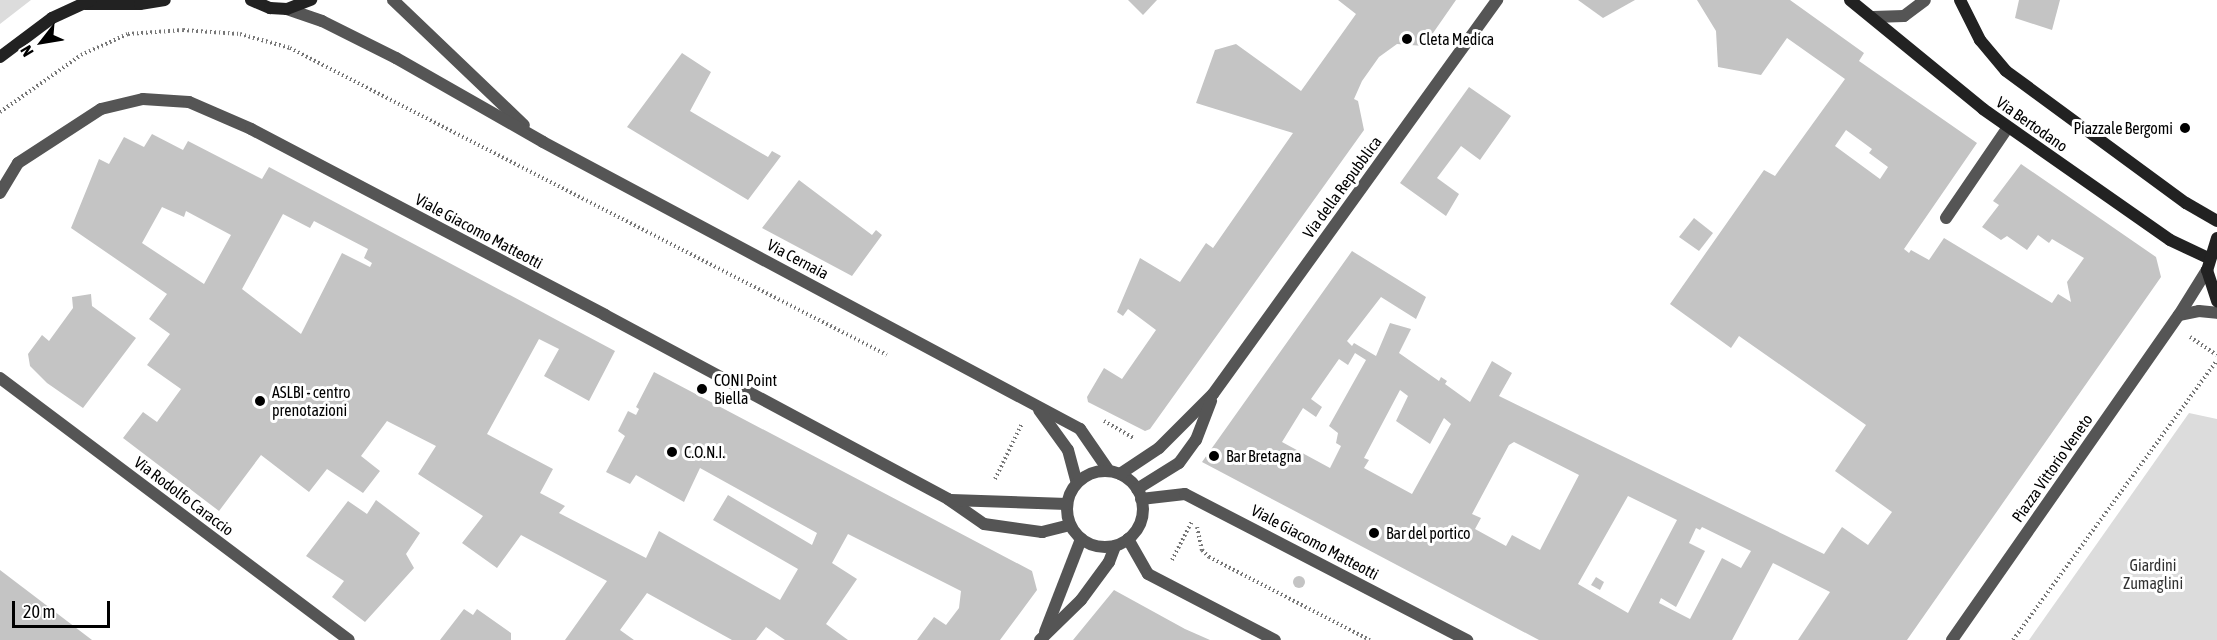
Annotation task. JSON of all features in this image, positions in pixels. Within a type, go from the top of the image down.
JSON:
[{"type":"main road","points":[[0,57],[52,18],[88,2],[140,4],[165,0]]},
{"type":"main road","points":[[251,0],[270,8],[287,9],[311,0]]},
{"type":"main road","name":"Via Bertodano","points":[[1850,0],[2008,127],[2207,264]]},
{"type":"main road","name":"Via Bertodano","points":[[1960,0],[1980,40],[2006,71],[2176,196],[2217,220]]},
{"type":"main road","points":[[2217,238],[2207,264],[2217,301]]},
{"type":"street","name":"Via Cernaia","points":[[393,0],[543,142]]},
{"type":"street","name":"Via della Repubblica","points":[[1115,473],[1159,448],[1213,394],[1497,0]]},
{"type":"street","points":[[1873,17],[1904,16],[1925,0]]},
{"type":"street","name":"Via Cernaia","points":[[287,9],[322,21],[396,58],[543,142],[1080,429],[1115,473]]},
{"type":"street","name":"Viale Giacomo Matteotti","points":[[0,193],[18,164],[101,109],[143,99],[189,102],[251,129],[948,499],[984,524],[1042,532],[1070,525]]},
{"type":"street","points":[[1946,218],[2008,127]]},
{"type":"street","name":"Piazza Vittorio Veneto","points":[[1952,640],[2176,320],[2207,264]]},
{"type":"street","points":[[2176,320],[2199,310],[2217,313]]},
{"type":"street","name":"Via Rodolfo Caraccio","points":[[0,378],[349,640]]},
{"type":"street","name":"Via della Repubblica","points":[[1139,494],[1179,463],[1197,440],[1213,394]]},
{"type":"street","name":"Via Cernaia","points":[[1037,406],[1068,450],[1077,483]]},
{"type":"street","points":[[1097,471],[1115,473],[1139,494],[1141,521],[1128,539],[1115,546],[1103,547],[1081,539],[1070,525],[1067,504],[1077,483],[1097,471]]},
{"type":"street","name":"Viale Giacomo Matteotti","points":[[1139,494],[1185,494],[1467,640]]},
{"type":"street","name":"Viale Giacomo Matteotti","points":[[948,499],[987,503],[1067,504]]},
{"type":"street","points":[[1042,637],[1081,539]]},
{"type":"street","points":[[1128,539],[1148,574],[1275,640]]},
{"type":"street","points":[[1042,637],[1081,600],[1109,562],[1115,546]]},
{"type":"path","points":[[0,112],[47,76],[128,34],[183,30],[228,33],[290,48],[896,359]]},
{"type":"path","points":[[2176,320],[2217,355]]},
{"type":"path","points":[[2013,640],[2217,360]]},
{"type":"path","points":[[987,503],[991,488],[1022,424],[1011,419]]},
{"type":"path","points":[[1167,569],[1196,514],[1202,550],[1209,557],[1371,640]]},
{"type":"green space","points":[[0,0],[31,0],[0,24]]},
{"type":"green space","name":"Giardini Zumaglini","points":[[2189,413],[2217,419],[2217,640],[2029,640]]},
{"type":"building","points":[[1128,0],[1157,0],[1143,15]]},
{"type":"building","points":[[1338,0],[1456,0],[1424,46],[1397,44],[1379,57],[1362,81],[1354,99],[1358,101],[1364,130],[1150,429],[1145,431],[1088,402],[1087,397],[1104,368],[1122,379],[1156,330],[1128,309],[1123,316],[1117,312],[1140,258],[1180,282],[1206,243],[1213,248],[1293,133],[1196,103],[1215,50],[1236,44],[1301,91],[1356,14]]},
{"type":"building","points":[[1578,0],[1635,0],[1603,18]]},
{"type":"building","points":[[1697,0],[1790,0],[1864,53],[1859,61],[1977,143],[1904,249],[1909,253],[1911,250],[1929,260],[1944,238],[2052,303],[2058,294],[2071,302],[2067,282],[2084,258],[2052,239],[2049,243],[2038,235],[2027,250],[2007,236],[2001,240],[1982,227],[1999,205],[1993,201],[2021,164],[2156,257],[2161,277],[1907,640],[1798,640],[1830,592],[1773,563],[1732,640],[1539,640],[1202,462],[1352,251],[1426,297],[1416,319],[1381,297],[1347,341],[1352,346],[1354,343],[1376,356],[1390,323],[1411,329],[1399,353],[1439,381],[1441,377],[1447,381],[1445,384],[1470,402],[1492,361],[1512,373],[1499,396],[1824,554],[1842,527],[1868,545],[1892,512],[1835,471],[1866,425],[1739,336],[1731,348],[1670,304],[1764,170],[1775,176],[1845,79],[1787,38],[1761,75],[1718,67],[1716,31]],"holes":[[[1846,130],[1872,149],[1869,153],[1888,167],[1880,179],[1835,146]],[[1355,353],[1366,360],[1329,426],[1338,433],[1336,443],[1341,446],[1330,468],[1282,442],[1303,408],[1316,417],[1322,407],[1311,399],[1339,359],[1348,365]],[[1400,390],[1408,396],[1396,421],[1430,444],[1444,418],[1451,424],[1412,494],[1364,468],[1369,460],[1364,458]],[[1514,442],[1579,475],[1540,550],[1512,535],[1506,546],[1475,529],[1481,518],[1472,514],[1509,445]],[[1628,496],[1677,520],[1628,613],[1578,584]],[[1702,527],[1751,551],[1741,568],[1722,558],[1690,619],[1659,603],[1661,598],[1676,607],[1705,551],[1689,543],[1696,528],[1700,530]]]},
{"type":"building","points":[[2019,0],[2060,0],[2052,30],[2015,18]]},
{"type":"building","points":[[682,53],[711,72],[690,111],[768,157],[772,151],[781,156],[748,200],[627,127]]},
{"type":"building","points":[[1469,87],[1511,116],[1480,160],[1461,146],[1437,178],[1459,194],[1446,216],[1400,183]]},
{"type":"building","points":[[152,134],[183,150],[188,141],[262,179],[269,167],[615,351],[589,401],[544,376],[559,349],[539,339],[487,434],[553,469],[540,493],[565,506],[559,513],[646,558],[659,531],[780,600],[798,569],[713,520],[728,495],[812,545],[817,533],[700,468],[684,502],[636,475],[630,484],[606,472],[625,436],[618,431],[628,411],[636,415],[639,409],[636,407],[654,372],[1032,571],[1037,590],[1000,640],[917,640],[934,617],[946,625],[959,608],[961,591],[848,534],[832,563],[857,579],[826,624],[848,640],[785,640],[766,627],[756,640],[732,640],[647,593],[620,630],[634,640],[565,640],[607,581],[521,535],[497,568],[462,543],[483,516],[418,474],[436,446],[387,421],[361,456],[380,471],[363,493],[327,469],[309,492],[261,455],[219,511],[123,438],[143,412],[157,422],[181,389],[147,365],[170,334],[149,319],[167,294],[71,228],[99,159],[109,164],[124,137],[144,147]],"holes":[[[162,207],[184,217],[186,211],[231,235],[204,284],[142,243]],[[283,214],[310,228],[314,221],[368,249],[364,258],[372,263],[370,267],[342,253],[301,334],[242,289]]]},
{"type":"building","points":[[799,180],[872,235],[876,230],[882,235],[852,276],[762,228]]},
{"type":"building","points":[[1694,218],[1713,233],[1699,251],[1679,237]]},
{"type":"building","points":[[91,294],[92,306],[136,338],[83,408],[47,383],[30,366],[28,354],[42,335],[49,341],[73,308],[72,297]]},
{"type":"building","points":[[376,500],[420,533],[406,554],[414,568],[365,622],[332,597],[344,581],[306,556],[348,501],[367,514]]},
{"type":"building","points":[[0,570],[92,640],[0,640]]},
{"type":"building","points":[[1301,576],[1305,582],[1301,588],[1297,588],[1293,580]]},
{"type":"building","points":[[1596,577],[1604,582],[1600,590],[1591,585]]},
{"type":"building","points":[[1114,590],[1185,629],[1210,640],[1073,640]]},
{"type":"building","points":[[464,609],[473,615],[477,609],[511,633],[511,640],[440,640]]},
{"type":"place","name":"Cleta Medica","points":[[1407,39]]},
{"type":"place","name":"Piazzale Bergomi","points":[[2185,128]]},
{"type":"place","name":"CONI Point Biella","points":[[702,389]]},
{"type":"place","name":"ASLBI - centro prenotazioni","points":[[260,401]]},
{"type":"place","name":"C.O.N.I.","points":[[672,452]]},
{"type":"place","name":"Bar Bretagna","points":[[1214,456]]},
{"type":"place","name":"Bar del portico","points":[[1374,533]]}]
